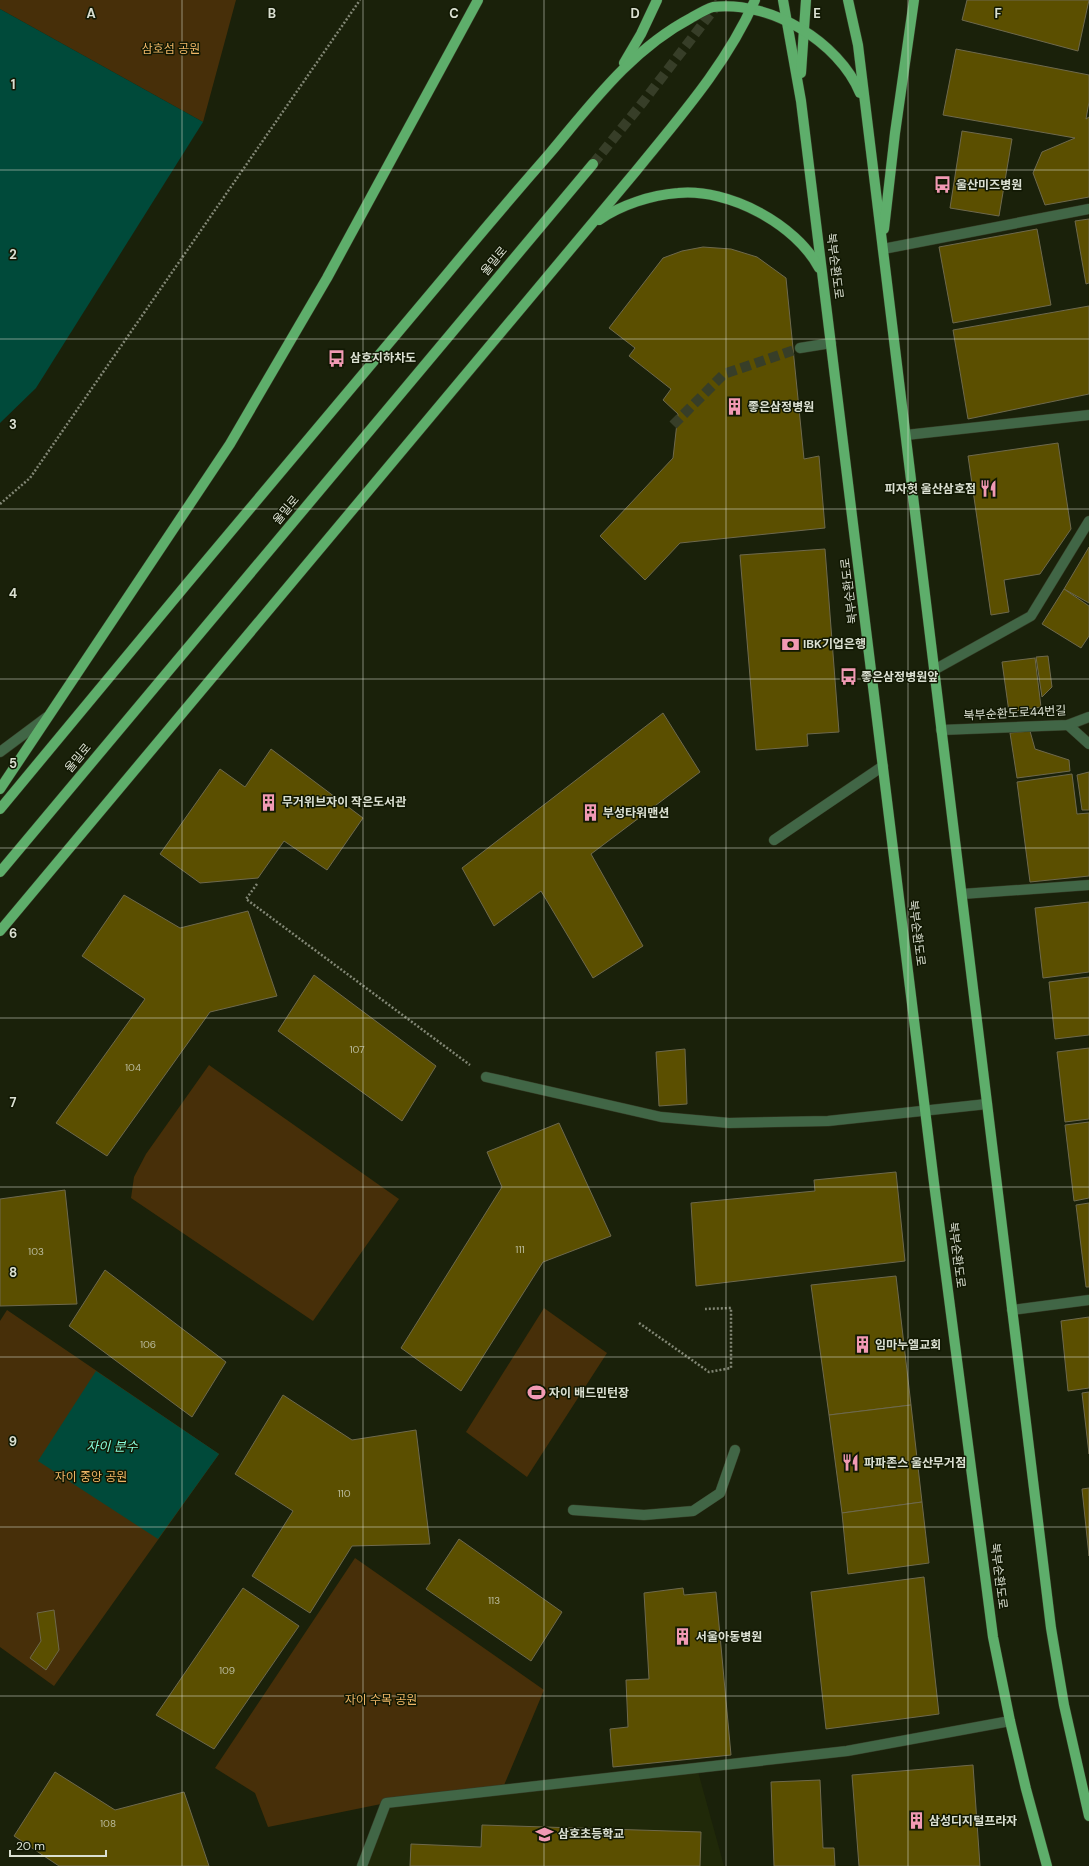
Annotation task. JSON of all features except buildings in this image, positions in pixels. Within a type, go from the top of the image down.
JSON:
[{"type":"main road","points":[[0,789],[230,444],[327,278],[478,0]]},
{"type":"main road","points":[[619,72],[641,34],[657,0]]},
{"type":"main road","name":"북부순환도로","points":[[783,0],[801,101],[992,1629],[1010,1721],[1026,1790],[1047,1866]]},
{"type":"main road","points":[[801,101],[803,27],[806,0]]},
{"type":"main road","points":[[848,0],[858,45],[1052,1628],[1064,1706],[1089,1816]]},
{"type":"main road","points":[[883,249],[895,133],[914,0]]},
{"type":"main road","points":[[0,931],[689,106],[723,57],[754,2]]},
{"type":"main road","points":[[0,809],[400,329],[619,72],[650,44],[680,24],[711,7],[733,3],[754,2],[803,27],[827,45],[843,62],[855,79],[865,104]]},
{"type":"main road","name":"울밀로","points":[[0,872],[592,164]]},
{"type":"main road","points":[[589,227],[606,215],[627,205],[654,197],[679,193],[721,198],[770,219],[788,231],[813,256],[822,273]]},
{"type":"street","points":[[883,249],[1089,209]]},
{"type":"street","points":[[800,348],[831,343]]},
{"type":"street","points":[[906,435],[1089,415]]},
{"type":"street","points":[[934,670],[1032,616],[1089,521]]},
{"type":"street","points":[[0,752],[50,715]]},
{"type":"street","name":"북부순환도로44번길","points":[[941,730],[1068,724],[1089,718]]},
{"type":"street","points":[[1068,724],[1089,744]]},
{"type":"street","points":[[774,840],[883,766]]},
{"type":"street","points":[[962,894],[1089,885]]},
{"type":"street","points":[[486,1077],[661,1117],[730,1123],[828,1121],[987,1104]]},
{"type":"street","points":[[1012,1310],[1089,1300]]},
{"type":"street","points":[[573,1510],[644,1515],[693,1511],[720,1493],[735,1450]]},
{"type":"street","points":[[362,1866],[386,1803],[847,1751],[1010,1721]]},
{"type":"path","points":[[0,504],[30,478],[360,0]]},
{"type":"path","points":[[257,884],[246,899],[486,1077]]},
{"type":"path","points":[[640,1324],[709,1372],[731,1368],[731,1308],[705,1309]]},
{"type":"shaded area","name":"삼호초등학교","points":[[697,1768],[724,1866],[362,1866],[386,1803]]},
{"type":"green space","name":"삼호섬 공원","points":[[0,0],[236,0],[203,122],[0,9]]},
{"type":"green space","points":[[209,1065],[399,1199],[313,1321],[131,1198],[134,1177],[146,1154]]},
{"type":"green space","name":"자이 배드민턴장","points":[[544,1308],[607,1353],[527,1477],[466,1432]]},
{"type":"green space","name":"자이 중앙 공원","points":[[7,1310],[219,1454],[54,1686],[0,1647],[0,1321]]},
{"type":"green space","name":"자이 수목 공원","points":[[355,1558],[544,1690],[502,1790],[386,1803],[268,1827],[255,1793],[215,1768]]},
{"type":"water","points":[[0,9],[203,122],[36,388],[0,423]]},
{"type":"water","name":"자이 분수","points":[[96,1371],[219,1454],[158,1539],[38,1461]]},
{"type":"tunnel","points":[[593,164],[643,102],[721,0]]},
{"type":"tunnel","points":[[673,425],[724,374],[800,348]]},
{"type":"place","name":"울산미즈병원","points":[[943,185]]},
{"type":"place","name":"삼호지하차도","points":[[337,358]]},
{"type":"place","name":"좋은삼정병원","points":[[735,407]]},
{"type":"place","name":"피자헛 울산삼호점","points":[[989,489]]},
{"type":"place","name":"IBK기업은행","points":[[790,644]]},
{"type":"place","name":"좋은삼정병원앞","points":[[848,677]]},
{"type":"place","name":"무거위브자이 작은도서관","points":[[269,802]]},
{"type":"place","name":"부성타워맨션","points":[[590,813]]},
{"type":"place","name":"임마누엘교회","points":[[862,1345]]},
{"type":"place","name":"자이 배드민턴장","points":[[536,1393]]},
{"type":"place","name":"파파존스 울산무거점","points":[[851,1463]]},
{"type":"place","name":"서울아동병원","points":[[683,1637]]},
{"type":"place","name":"삼성디지털프라자","points":[[916,1821]]},
{"type":"place","name":"삼호초등학교","points":[[545,1834]]}]
